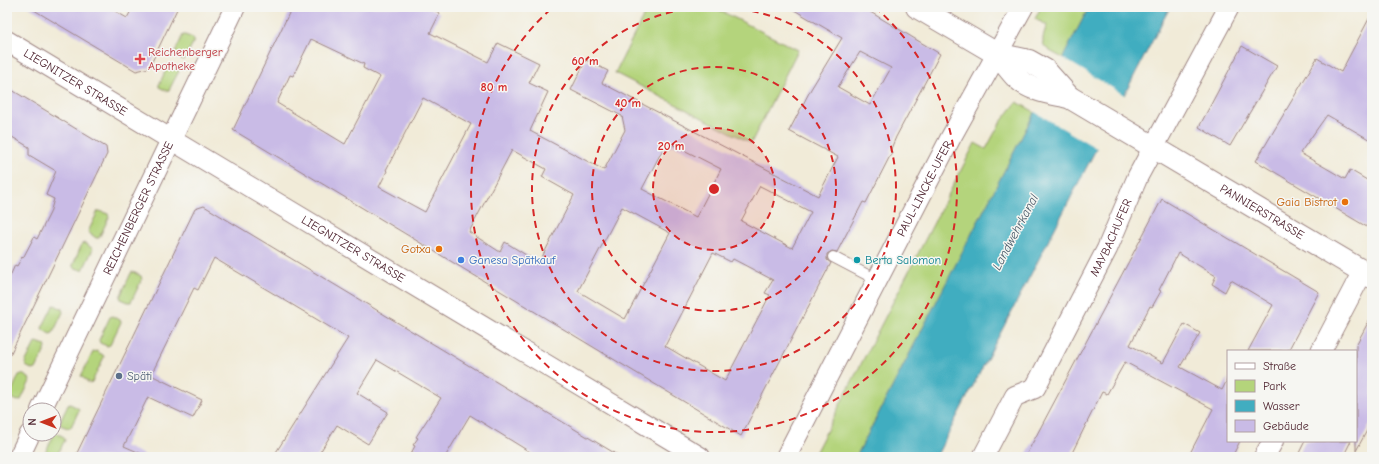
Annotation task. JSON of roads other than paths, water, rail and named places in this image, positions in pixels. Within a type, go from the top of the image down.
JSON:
[{"type":"street","name":"REICHENBERGER STRASSE","points":[[46,402],[236,7]]},
{"type":"street","name":"PANNIERSTRASSE","points":[[918,7],[997,54],[1018,79],[1034,88],[1045,83],[1367,274]]},
{"type":"street","name":"PAUL-LINCKE-UFER","points":[[786,457],[950,139],[1023,7]]},
{"type":"street","name":"MAYBACHUFER","points":[[983,457],[1015,396],[1035,388],[1107,249],[1138,176],[1229,7]]},
{"type":"street","name":"LIEGNITZER STRASSE","points":[[7,41],[700,457]]},
{"type":"street","points":[[1322,350],[1367,274]]},
{"type":"street","points":[[19,457],[26,442]]},
{"type":"street","points":[[1264,457],[1272,442]]},
{"type":"lane","points":[[834,258],[878,280]]},
{"type":"water","name":"Landwehrkanal","points":[[1089,7],[1170,7],[936,457],[856,457]]},
{"type":"place","name":"Reichenberger Apotheke","points":[[140,59]]},
{"type":"place","name":"Gaia Bistrot","points":[[1345,202]]},
{"type":"place","name":"Gotxa","points":[[439,249]]},
{"type":"place","name":"Ganesa Spätkauf","points":[[461,260]]},
{"type":"place","name":"Berta Salomon","points":[[857,260]]},
{"type":"place","name":"Späti","points":[[119,376]]}]
